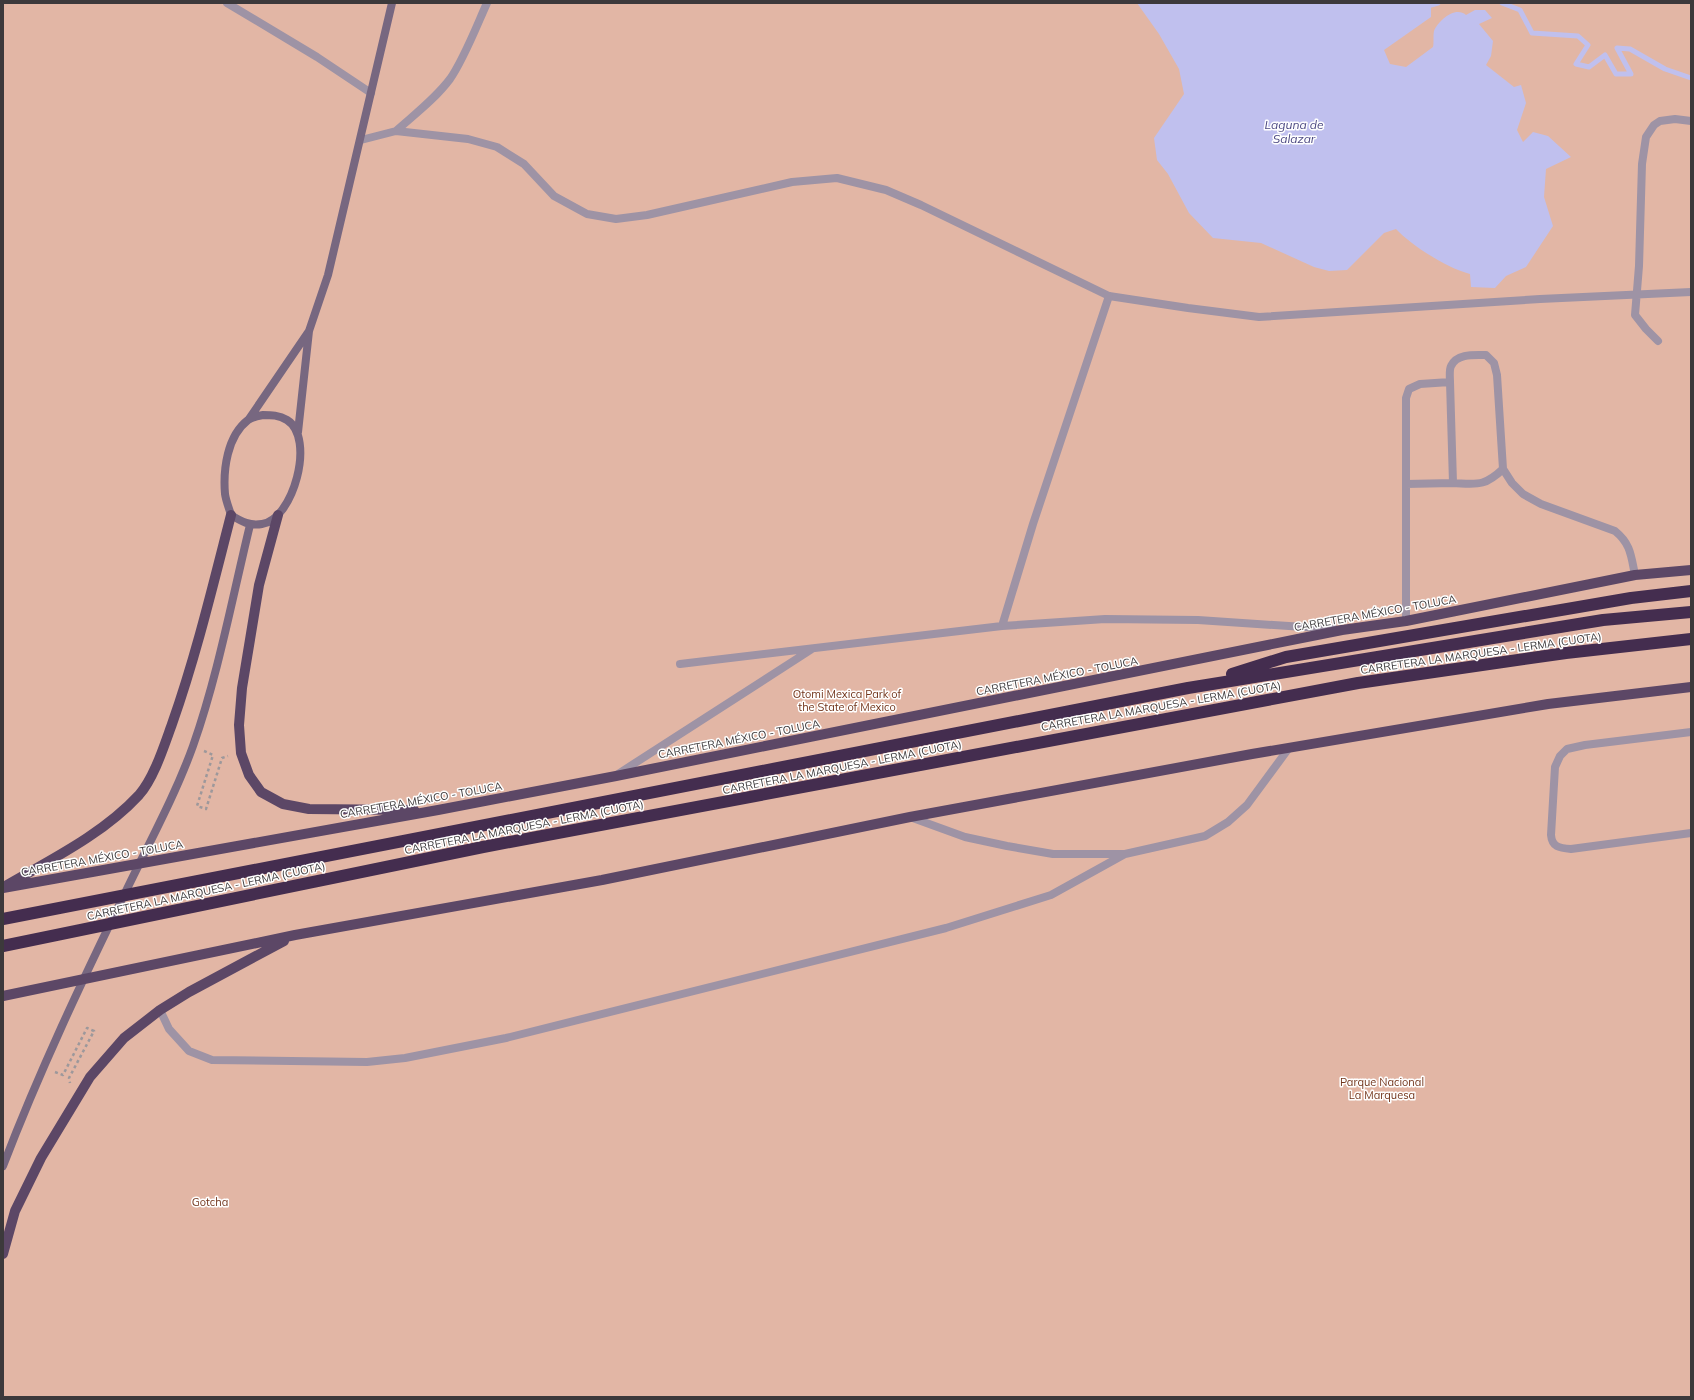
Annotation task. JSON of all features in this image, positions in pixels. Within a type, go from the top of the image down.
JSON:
[{"type":"highway","points":[[1188,688],[1286,657],[1631,598],[1691,591]]},
{"type":"highway","name":"CARRETERA LA MARQUESA - LERMA (CUOTA)","points":[[3,919],[1188,688],[1603,620],[1691,612]]},
{"type":"highway","name":"CARRETERA LA MARQUESA - LERMA (CUOTA)","points":[[3,946],[483,848],[1351,684],[1566,653],[1691,639]]},
{"type":"main road","points":[[392,3],[361,140],[328,275],[309,331],[298,432],[301,453],[300,469],[289,499],[278,515],[259,585],[242,688],[239,725],[241,753],[249,775],[261,792],[283,804],[309,809],[438,810]]},
{"type":"main road","points":[[3,888],[67,850],[106,824],[140,794],[158,763],[188,678],[231,515],[225,495],[225,472],[228,453],[236,433],[249,419],[309,331]]},
{"type":"main road","points":[[249,419],[263,415],[275,415],[288,420],[298,432]]},
{"type":"main road","points":[[231,515],[250,525],[264,524],[278,515]]},
{"type":"main road","points":[[3,1166],[43,1067],[81,984],[170,801],[193,747],[212,686],[250,525]]},
{"type":"main road","name":"CARRETERA MÉXICO - TOLUCA","points":[[3,888],[438,810],[616,776],[1342,630],[1406,621],[1635,575],[1691,570]]},
{"type":"main road","points":[[3,996],[295,935],[602,880],[910,817],[1289,748],[1548,704],[1691,687]]},
{"type":"main road","points":[[3,1254],[15,1211],[41,1158],[90,1077],[124,1038],[160,1010],[189,992],[295,935]]},
{"type":"street","points":[[227,3],[371,93]]},
{"type":"street","points":[[396,130],[432,99],[451,78],[486,3]]},
{"type":"street","points":[[1658,341],[1646,330],[1635,316],[1639,266],[1642,164],[1646,137],[1654,125],[1660,121],[1675,118],[1691,121]]},
{"type":"street","points":[[361,140],[396,130],[468,139],[497,147],[524,164],[554,196],[587,214],[616,219],[646,215],[792,182],[837,178],[886,190],[921,205],[1109,296],[1259,317],[1691,292]]},
{"type":"street","points":[[1002,626],[1033,524],[1109,296]]},
{"type":"street","points":[[1453,483],[1450,382],[1451,366],[1456,360],[1466,355],[1486,355],[1494,363],[1498,375],[1503,469],[1512,483],[1524,494],[1541,504],[1615,531],[1622,536],[1630,548],[1635,575]]},
{"type":"street","points":[[1406,621],[1406,398],[1409,389],[1420,384],[1450,382]]},
{"type":"street","points":[[1406,484],[1478,484],[1487,482],[1503,469]]},
{"type":"street","points":[[680,664],[1002,626],[1105,619],[1198,620],[1342,630]]},
{"type":"street","points":[[616,776],[814,648]]},
{"type":"street","points":[[1691,732],[1585,745],[1567,749],[1560,756],[1556,767],[1551,835],[1555,846],[1571,849],[1691,833]]},
{"type":"street","points":[[910,817],[965,837],[1053,854],[1125,854],[1205,836],[1228,822],[1247,805],[1289,748]]},
{"type":"street","points":[[160,1010],[169,1029],[189,1051],[212,1060],[367,1062],[405,1058],[506,1038],[946,928],[1051,895],[1125,854]]},
{"type":"path","points":[[193,747],[213,755],[197,806],[206,809],[222,758]]},
{"type":"path","points":[[43,1067],[63,1075],[88,1028],[94,1031],[69,1078]]},
{"type":"green space","name":"Otomi Mexica Park of the State of Mexico","points":[[3,3],[1691,3],[1691,1397],[3,1397]]},
{"type":"water","name":"Laguna de Salazar","points":[[1137,3],[1429,3],[1431,5],[1431,17],[1384,50],[1390,64],[1406,67],[1433,47],[1434,31],[1443,19],[1452,13],[1457,12],[1466,15],[1475,10],[1485,10],[1492,18],[1479,24],[1493,41],[1491,56],[1486,65],[1514,87],[1521,85],[1526,103],[1517,130],[1523,142],[1533,132],[1548,136],[1571,157],[1546,169],[1544,197],[1553,226],[1526,267],[1506,276],[1495,288],[1471,287],[1470,274],[1451,267],[1430,256],[1396,229],[1384,233],[1347,270],[1329,271],[1314,267],[1261,243],[1213,238],[1189,213],[1168,174],[1157,160],[1154,138],[1184,94],[1179,69],[1159,34]]},
{"type":"waterway","points":[[1431,5],[1438,3]]},
{"type":"waterway","points":[[1502,3],[1520,10],[1532,33],[1578,36],[1588,45],[1576,64],[1589,67],[1605,55],[1616,74],[1631,74],[1617,48],[1630,49],[1665,69],[1691,78]]},
{"type":"park label","name":"Parque Nacional La Marquesa","points":[[1382,1088]]},
{"type":"park label","name":"Gotcha","points":[[210,1202]]}]
